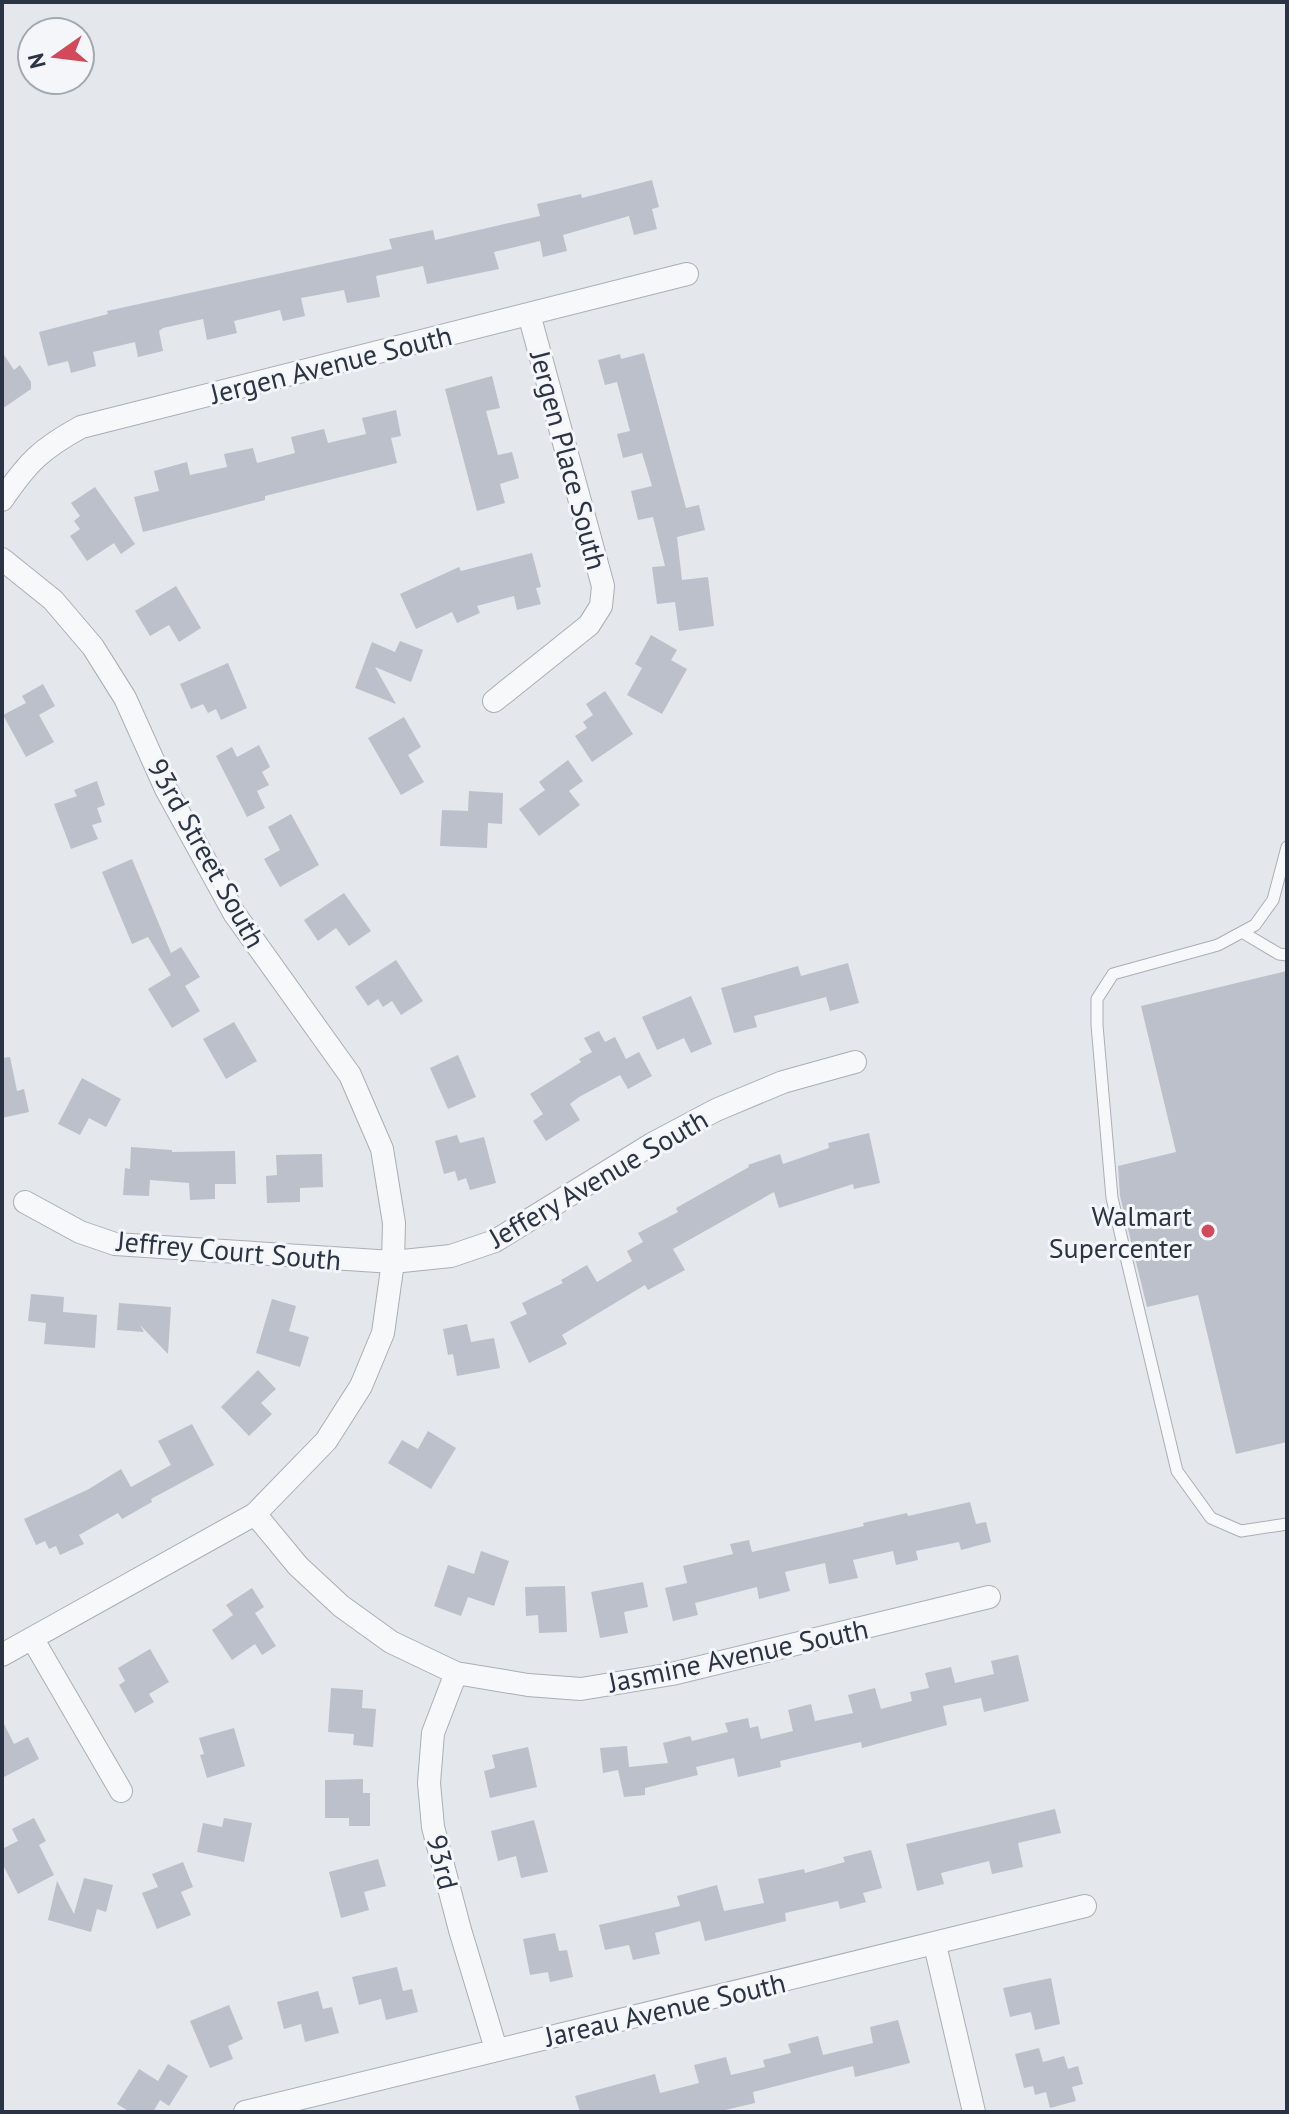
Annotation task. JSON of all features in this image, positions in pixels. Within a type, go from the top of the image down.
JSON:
[{"type":"street","name":"Jergen Avenue South","points":[[2,500],[26,465],[49,444],[81,427],[687,274]]},
{"type":"street","name":"Jergen Place South","points":[[494,701],[589,625],[601,606],[603,586],[529,314]]},
{"type":"street","name":"93rd Street South","points":[[2,559],[53,600],[93,647],[125,698],[166,789],[234,913],[350,1075],[382,1149],[394,1223],[393,1262]]},
{"type":"street","name":"Jeffery Avenue South","points":[[393,1262],[451,1256],[495,1241],[652,1144],[716,1110],[783,1082],[855,1062]]},
{"type":"street","name":"Jeffrey Court South","points":[[25,1202],[80,1232],[115,1244],[393,1262]]},
{"type":"street","points":[[2,1655],[255,1514],[326,1441],[361,1386],[383,1333],[393,1262]]},
{"type":"street","name":"Jasmine Avenue South","points":[[255,1514],[298,1566],[341,1606],[391,1642],[456,1673],[528,1685],[581,1689],[672,1674],[989,1597]]},
{"type":"street","points":[[32,1638],[121,1791]]},
{"type":"street","name":"93rd","points":[[456,1673],[433,1733],[429,1783],[433,1827],[496,2049]]},
{"type":"street","name":"Jareau Avenue South","points":[[245,2112],[1085,1906]]},
{"type":"street","points":[[935,1945],[974,2112]]},
{"type":"lane","points":[[1287,847],[1273,900],[1255,925],[1218,945],[1113,974],[1097,999],[1112,1198],[1177,1471],[1211,1518],[1241,1531],[1287,1524]]},
{"type":"lane","points":[[1242,932],[1279,954],[1287,955]]},
{"type":"building","points":[[652,180],[659,207],[652,209],[657,229],[634,235],[629,216],[563,235],[567,251],[543,257],[540,241],[494,252],[499,269],[427,284],[423,266],[376,276],[380,297],[347,303],[344,290],[301,298],[305,316],[283,321],[280,310],[234,321],[237,333],[207,340],[203,319],[159,331],[163,351],[138,357],[135,342],[93,352],[96,366],[71,373],[68,361],[48,366],[39,332],[108,314],[107,311],[392,249],[389,239],[433,230],[435,240],[540,216],[537,204],[581,194],[582,198]]},
{"type":"building","points":[[2,352],[14,370],[20,365],[31,382],[31,389],[2,409]]},
{"type":"building","points":[[644,353],[686,508],[699,505],[705,530],[677,537],[682,580],[708,577],[714,626],[679,631],[675,602],[657,604],[652,567],[665,566],[653,517],[638,520],[631,491],[652,486],[642,453],[623,458],[617,434],[630,431],[617,382],[605,385],[598,360],[620,354],[621,359]]},
{"type":"building","points":[[492,376],[500,408],[486,411],[498,455],[512,452],[519,478],[500,484],[505,503],[477,511],[445,389]]},
{"type":"building","points":[[396,410],[401,436],[391,438],[397,463],[265,496],[265,500],[143,532],[134,497],[159,491],[154,471],[187,462],[190,475],[227,467],[224,454],[253,448],[257,463],[295,453],[291,437],[324,429],[328,443],[366,434],[362,418]]},
{"type":"building","points":[[95,487],[135,544],[121,554],[114,543],[87,561],[70,536],[80,529],[74,521],[80,516],[71,503]]},
{"type":"building","points":[[532,553],[541,587],[536,588],[541,604],[517,610],[514,596],[477,606],[480,613],[457,623],[452,612],[416,629],[400,594],[459,567],[461,571]]},
{"type":"building","points":[[176,586],[201,628],[179,642],[169,625],[150,636],[135,611]]},
{"type":"building","points":[[651,635],[677,650],[671,660],[687,669],[662,714],[627,695],[642,668],[635,664]]},
{"type":"building","points":[[400,641],[423,650],[411,682],[375,667],[396,704],[355,688],[372,642],[395,652]]},
{"type":"building","points":[[228,663],[247,708],[221,720],[216,709],[208,713],[203,704],[191,709],[180,684]]},
{"type":"building","points":[[43,684],[55,706],[39,715],[54,742],[26,757],[3,715],[26,703],[22,696]]},
{"type":"building","points":[[605,691],[633,734],[592,762],[575,736],[587,728],[583,722],[593,715],[586,704]]},
{"type":"building","points":[[404,717],[421,747],[408,755],[424,782],[401,795],[368,738]]},
{"type":"building","points":[[259,745],[270,767],[262,772],[269,785],[257,791],[265,808],[247,817],[216,756],[232,747],[237,757]]},
{"type":"building","points":[[568,760],[583,781],[569,791],[580,805],[539,836],[519,809],[545,790],[539,782]]},
{"type":"building","points":[[97,781],[105,805],[97,808],[102,822],[92,825],[98,839],[71,849],[54,804],[77,796],[74,790]]},
{"type":"building","points":[[469,791],[503,793],[502,824],[488,823],[487,848],[440,846],[442,810],[468,811]]},
{"type":"building","points":[[291,814],[319,865],[280,887],[264,859],[280,850],[268,827]]},
{"type":"building","points":[[132,859],[171,953],[181,947],[200,977],[185,986],[200,1011],[172,1028],[148,989],[171,975],[148,937],[132,944],[102,872]]},
{"type":"building","points":[[344,893],[371,931],[349,946],[336,928],[318,941],[304,920]]},
{"type":"building","points":[[396,960],[423,1001],[401,1015],[392,1001],[383,1007],[378,999],[368,1006],[355,987]]},
{"type":"building","points":[[848,963],[859,1003],[830,1011],[826,997],[754,1016],[757,1027],[734,1033],[721,988],[798,966],[801,976]]},
{"type":"building","name":"Walmart Supercenter","points":[[1287,971],[1287,1442],[1236,1454],[1198,1295],[1147,1307],[1120,1196],[1118,1166],[1176,1152],[1141,1006]]},
{"type":"building","points":[[691,996],[712,1044],[691,1053],[684,1038],[657,1050],[642,1017]]},
{"type":"building","points":[[234,1022],[257,1061],[226,1079],[203,1039]]},
{"type":"building","points":[[599,1031],[605,1042],[615,1037],[626,1059],[639,1052],[652,1076],[628,1089],[620,1075],[579,1097],[570,1104],[580,1120],[546,1141],[533,1121],[543,1114],[530,1094],[592,1052],[584,1038]]},
{"type":"building","points":[[458,1055],[476,1097],[448,1109],[430,1068]]},
{"type":"building","points":[[10,1057],[17,1091],[24,1089],[29,1112],[2,1118],[2,1058]]},
{"type":"building","points":[[82,1078],[121,1099],[106,1127],[89,1118],[80,1135],[58,1124]]},
{"type":"building","points":[[869,1133],[880,1183],[854,1189],[853,1184],[779,1208],[774,1192],[673,1249],[685,1270],[648,1290],[645,1285],[562,1335],[567,1344],[529,1363],[510,1322],[527,1314],[522,1303],[563,1283],[561,1280],[587,1265],[597,1282],[632,1261],[627,1251],[643,1242],[638,1233],[678,1212],[676,1208],[748,1165],[780,1154],[783,1164],[829,1148],[828,1143]]},
{"type":"building","points":[[457,1135],[460,1143],[484,1137],[496,1183],[470,1190],[466,1178],[458,1181],[455,1171],[444,1174],[435,1141]]},
{"type":"building","points":[[131,1147],[172,1152],[235,1151],[236,1184],[215,1184],[215,1199],[190,1200],[189,1183],[150,1180],[149,1196],[123,1195],[125,1168],[130,1169]]},
{"type":"building","points":[[322,1154],[323,1187],[300,1188],[300,1202],[267,1203],[266,1176],[277,1175],[276,1155]]},
{"type":"building","points":[[31,1294],[64,1297],[63,1312],[97,1315],[95,1348],[44,1344],[46,1323],[28,1321]]},
{"type":"building","points":[[272,1299],[296,1306],[289,1331],[309,1337],[300,1367],[256,1353]]},
{"type":"building","points":[[119,1303],[171,1307],[168,1354],[140,1325],[144,1332],[117,1330]]},
{"type":"building","points":[[467,1324],[471,1342],[494,1338],[500,1368],[457,1376],[453,1354],[448,1355],[443,1329]]},
{"type":"building","points":[[258,1370],[276,1389],[261,1403],[272,1414],[249,1436],[221,1407]]},
{"type":"building","points":[[192,1424],[214,1465],[151,1499],[152,1502],[122,1519],[118,1513],[79,1535],[84,1544],[60,1555],[56,1546],[49,1549],[45,1541],[36,1545],[24,1519],[89,1489],[121,1469],[131,1487],[171,1465],[158,1441]]},
{"type":"building","points":[[428,1431],[456,1448],[431,1489],[388,1463],[402,1440],[418,1449]]},
{"type":"building","points":[[970,1502],[976,1524],[986,1522],[991,1542],[961,1550],[959,1542],[916,1551],[918,1560],[896,1565],[893,1551],[853,1560],[858,1578],[829,1584],[825,1563],[785,1572],[790,1591],[759,1599],[757,1587],[695,1603],[698,1615],[673,1621],[665,1588],[687,1583],[683,1566],[733,1554],[730,1544],[749,1540],[752,1552],[864,1526],[863,1523]]},
{"type":"building","points":[[481,1551],[509,1561],[494,1606],[468,1597],[461,1616],[434,1606],[448,1565],[474,1574]]},
{"type":"building","points":[[643,1582],[648,1607],[624,1612],[628,1633],[600,1638],[591,1592]]},
{"type":"building","points":[[565,1586],[567,1632],[539,1633],[538,1615],[526,1616],[525,1587]]},
{"type":"building","points":[[252,1588],[264,1607],[255,1613],[276,1646],[262,1655],[255,1644],[232,1660],[212,1630],[233,1615],[226,1605]]},
{"type":"building","points":[[150,1649],[169,1682],[149,1694],[154,1702],[135,1713],[119,1685],[125,1681],[118,1668]]},
{"type":"building","points":[[1018,1655],[1029,1701],[984,1712],[981,1698],[943,1706],[947,1725],[862,1748],[861,1742],[780,1761],[781,1767],[738,1777],[734,1758],[696,1767],[698,1775],[645,1788],[645,1795],[624,1797],[618,1770],[603,1773],[600,1748],[627,1746],[629,1767],[668,1763],[663,1743],[690,1736],[692,1741],[728,1732],[725,1723],[748,1718],[750,1728],[758,1726],[761,1739],[793,1731],[788,1710],[811,1704],[815,1721],[853,1713],[848,1695],[875,1688],[881,1709],[912,1701],[910,1692],[929,1688],[925,1673],[951,1667],[955,1683],[994,1674],[991,1661]]},
{"type":"building","points":[[331,1688],[363,1690],[362,1708],[376,1709],[373,1747],[353,1745],[354,1734],[328,1732]]},
{"type":"building","points":[[2,1720],[14,1744],[28,1737],[39,1759],[2,1778]]},
{"type":"building","points":[[234,1728],[245,1766],[207,1778],[199,1738]]},
{"type":"building","points":[[528,1747],[537,1787],[490,1798],[484,1771],[495,1768],[492,1755]]},
{"type":"building","points":[[363,1779],[363,1793],[370,1793],[370,1826],[349,1826],[349,1818],[325,1818],[325,1780]]},
{"type":"building","points":[[1055,1809],[1061,1833],[1018,1843],[1023,1867],[992,1874],[989,1861],[941,1873],[944,1884],[917,1891],[906,1844]]},
{"type":"building","points":[[34,1818],[46,1841],[39,1845],[54,1875],[18,1894],[2,1863],[2,1849],[18,1841],[12,1829]]},
{"type":"building","points":[[224,1818],[252,1823],[244,1862],[197,1852],[203,1823],[222,1827]]},
{"type":"building","points":[[534,1820],[548,1872],[521,1878],[516,1856],[498,1861],[491,1831]]},
{"type":"building","points":[[871,1850],[882,1888],[863,1893],[866,1902],[840,1909],[838,1901],[785,1913],[786,1921],[705,1941],[700,1921],[655,1933],[660,1954],[633,1960],[629,1945],[605,1950],[599,1925],[680,1906],[677,1896],[717,1885],[724,1911],[764,1903],[758,1879],[804,1869],[805,1873],[845,1862],[843,1857]]},
{"type":"building","points":[[378,1859],[386,1886],[364,1892],[369,1910],[341,1918],[329,1872]]},
{"type":"building","points":[[183,1862],[193,1887],[181,1892],[191,1915],[157,1929],[142,1893],[158,1887],[152,1874]]},
{"type":"building","points":[[84,1878],[113,1885],[106,1912],[97,1909],[91,1932],[48,1920],[57,1881],[74,1914]]},
{"type":"building","points":[[555,1933],[559,1951],[567,1950],[573,1977],[550,1982],[548,1972],[530,1975],[523,1939]]},
{"type":"building","points":[[397,1967],[403,1991],[412,1989],[418,2012],[386,2020],[381,1999],[359,2005],[352,1977]]},
{"type":"building","points":[[1051,1978],[1060,2024],[1035,2030],[1031,2012],[1010,2017],[1003,1988]]},
{"type":"building","points":[[318,1991],[323,2009],[332,2007],[339,2033],[305,2042],[301,2024],[284,2029],[277,2002]]},
{"type":"building","points":[[229,2005],[243,2039],[228,2046],[233,2059],[210,2068],[190,2021]]},
{"type":"building","points":[[898,2020],[910,2063],[855,2077],[853,2066],[753,2092],[755,2103],[717,2112],[580,2112],[575,2096],[655,2074],[660,2093],[699,2083],[694,2065],[726,2057],[731,2075],[765,2067],[763,2060],[791,2053],[788,2044],[818,2036],[823,2055],[873,2043],[870,2027]]},
{"type":"building","points":[[1039,2048],[1043,2062],[1064,2056],[1068,2069],[1078,2066],[1083,2084],[1072,2087],[1076,2101],[1050,2108],[1046,2092],[1035,2095],[1033,2086],[1024,2088],[1015,2054]]},
{"type":"building","points":[[168,2064],[188,2076],[169,2106],[160,2100],[153,2112],[130,2112],[117,2104],[139,2069],[158,2081]]},
{"type":"place","name":"Walmart Supercenter","points":[[1208,1231]]}]
